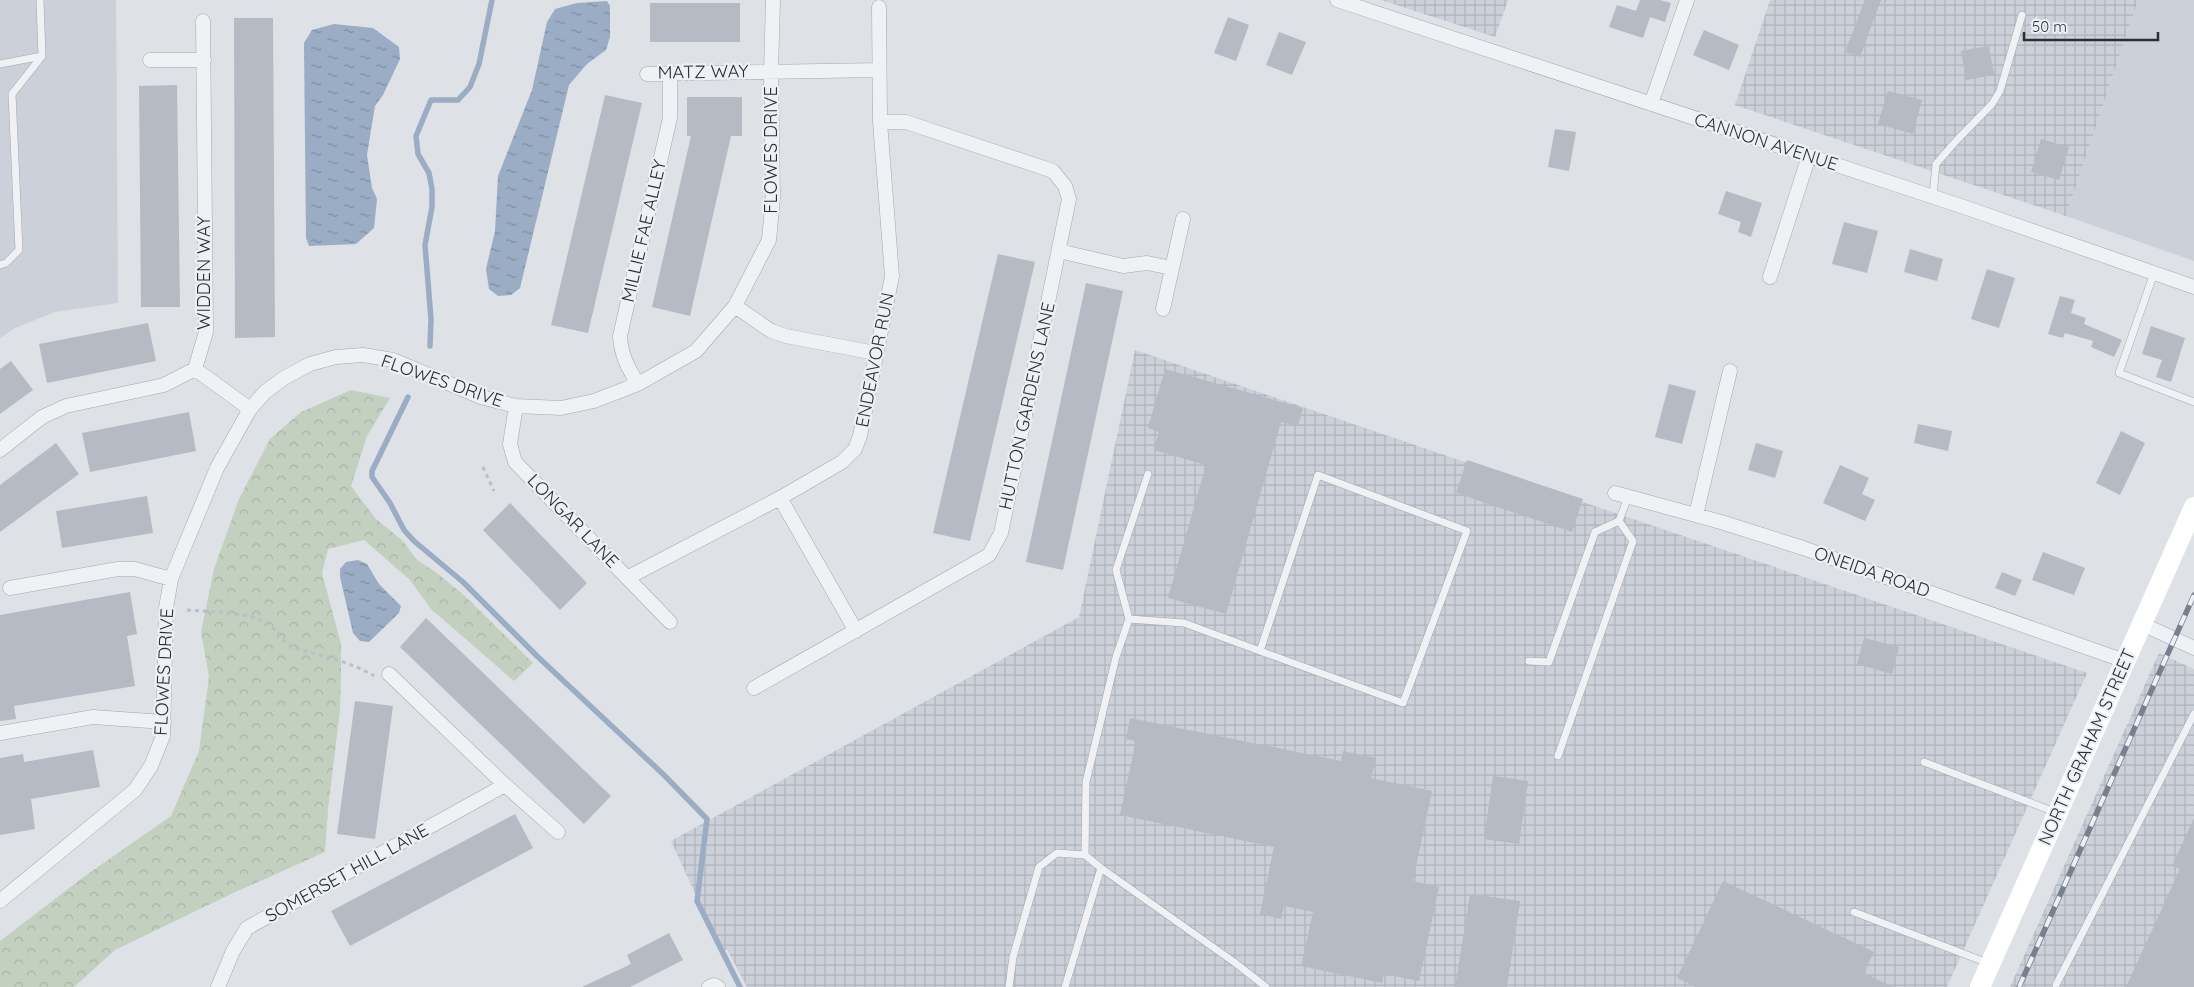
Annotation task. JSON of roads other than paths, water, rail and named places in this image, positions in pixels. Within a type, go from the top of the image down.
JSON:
[{"type":"main road","name":"NORTH GRAHAM STREET","points":[[1980,987],[2194,507]]},
{"type":"street","name":"FLOWES DRIVE","points":[[0,901],[135,790],[151,766],[163,736],[166,608],[171,579],[217,468],[250,409],[264,392],[284,378],[310,364],[336,357],[363,355],[393,360],[481,397],[516,406],[561,408],[594,401],[638,384],[696,351],[735,306],[769,240],[773,197],[771,71],[773,0]]},
{"type":"street","name":"CANNON AVENUE","points":[[1337,0],[1933,197],[2194,287]]},
{"type":"street","points":[[1652,104],[1687,0]]},
{"type":"street","name":"ENDEAVOR RUN","points":[[627,578],[780,498],[842,462],[855,449],[860,436],[875,353],[892,276],[880,122],[879,7]]},
{"type":"street","name":"WIDDEN WAY","points":[[195,369],[206,332],[203,21]]},
{"type":"street","points":[[150,60],[204,60]]},
{"type":"street","name":"MATZ WAY","points":[[647,74],[879,70]]},
{"type":"street","name":"MILLIE FAE ALLEY","points":[[638,384],[627,368],[621,353],[620,336],[670,118],[670,73]]},
{"type":"street","name":"HUTTON GARDENS LANE","points":[[754,688],[989,555],[995,546],[1003,523],[1069,199],[1065,186],[1053,171],[906,122],[880,122]]},
{"type":"street","points":[[1770,277],[1809,156]]},
{"type":"street","points":[[1163,309],[1183,219]]},
{"type":"street","points":[[1059,251],[1123,266],[1148,263],[1172,268]]},
{"type":"street","points":[[735,306],[771,331],[786,336],[875,353]]},
{"type":"street","points":[[0,450],[42,417],[66,406],[164,385],[195,369],[250,409]]},
{"type":"street","points":[[1696,515],[1730,372]]},
{"type":"street","name":"LONGAR LANE","points":[[516,406],[510,444],[515,462],[670,622]]},
{"type":"street","name":"ONEIDA ROAD","points":[[1622,495],[1804,548],[2125,661]]},
{"type":"street","points":[[780,498],[856,631]]},
{"type":"street","points":[[10,588],[118,569],[135,568],[171,579]]},
{"type":"street","points":[[2142,624],[2194,648]]},
{"type":"street","points":[[389,674],[505,785],[558,832]]},
{"type":"street","points":[[0,733],[93,717],[164,722]]},
{"type":"street","name":"SOMERSET HILL LANE","points":[[218,987],[233,950],[247,928],[505,785]]},
{"type":"street","points":[[709,987],[714,985],[718,987]]},
{"type":"lane","points":[[0,266],[6,263],[19,250],[12,94],[42,56],[40,0]]},
{"type":"lane","points":[[1933,197],[1936,164],[1992,104],[2000,91],[2022,15]]},
{"type":"lane","points":[[0,64],[42,56]]},
{"type":"lane","points":[[2154,273],[2119,373],[2194,402]]},
{"type":"lane","points":[[1085,855],[1086,782],[1116,657],[1129,619],[1116,570],[1148,474]]},
{"type":"lane","points":[[1129,619],[1184,623],[1260,651],[1403,703],[1467,531],[1318,475],[1260,651]]},
{"type":"lane","points":[[1558,756],[1633,541],[1619,521],[1622,495]]},
{"type":"lane","points":[[1529,661],[1549,662],[1595,532],[1619,521]]},
{"type":"lane","points":[[2056,985],[2194,714]]},
{"type":"lane","points":[[1924,762],[2058,813]]},
{"type":"lane","points":[[1009,987],[1013,957],[1039,867],[1057,853],[1085,855],[1266,987]]},
{"type":"lane","points":[[1065,987],[1101,868]]},
{"type":"lane","points":[[1854,912],[1990,964]]},
{"type":"water","points":[[607,1],[610,6],[610,37],[606,50],[587,64],[569,85],[520,288],[511,295],[498,296],[489,289],[486,269],[495,231],[498,176],[532,90],[547,22],[555,9],[577,3]]},
{"type":"water","points":[[334,24],[373,28],[399,47],[400,59],[383,95],[375,106],[367,155],[372,188],[377,199],[374,228],[356,244],[309,246],[306,238],[304,43],[312,30]]},
{"type":"water","points":[[358,560],[367,564],[379,584],[401,606],[399,613],[369,642],[360,641],[353,633],[340,577],[340,569],[346,562]]},
{"type":"waterway","points":[[430,346],[431,319],[425,245],[432,207],[432,189],[429,173],[418,154],[416,136],[431,100],[458,100],[470,87],[479,64],[492,0]]},
{"type":"waterway","points":[[408,397],[372,471],[372,477],[390,503],[404,530],[414,541],[463,582],[538,657],[664,775],[707,819],[697,901],[740,987]]},
{"type":"railway","points":[[2019,987],[2194,595]]}]
